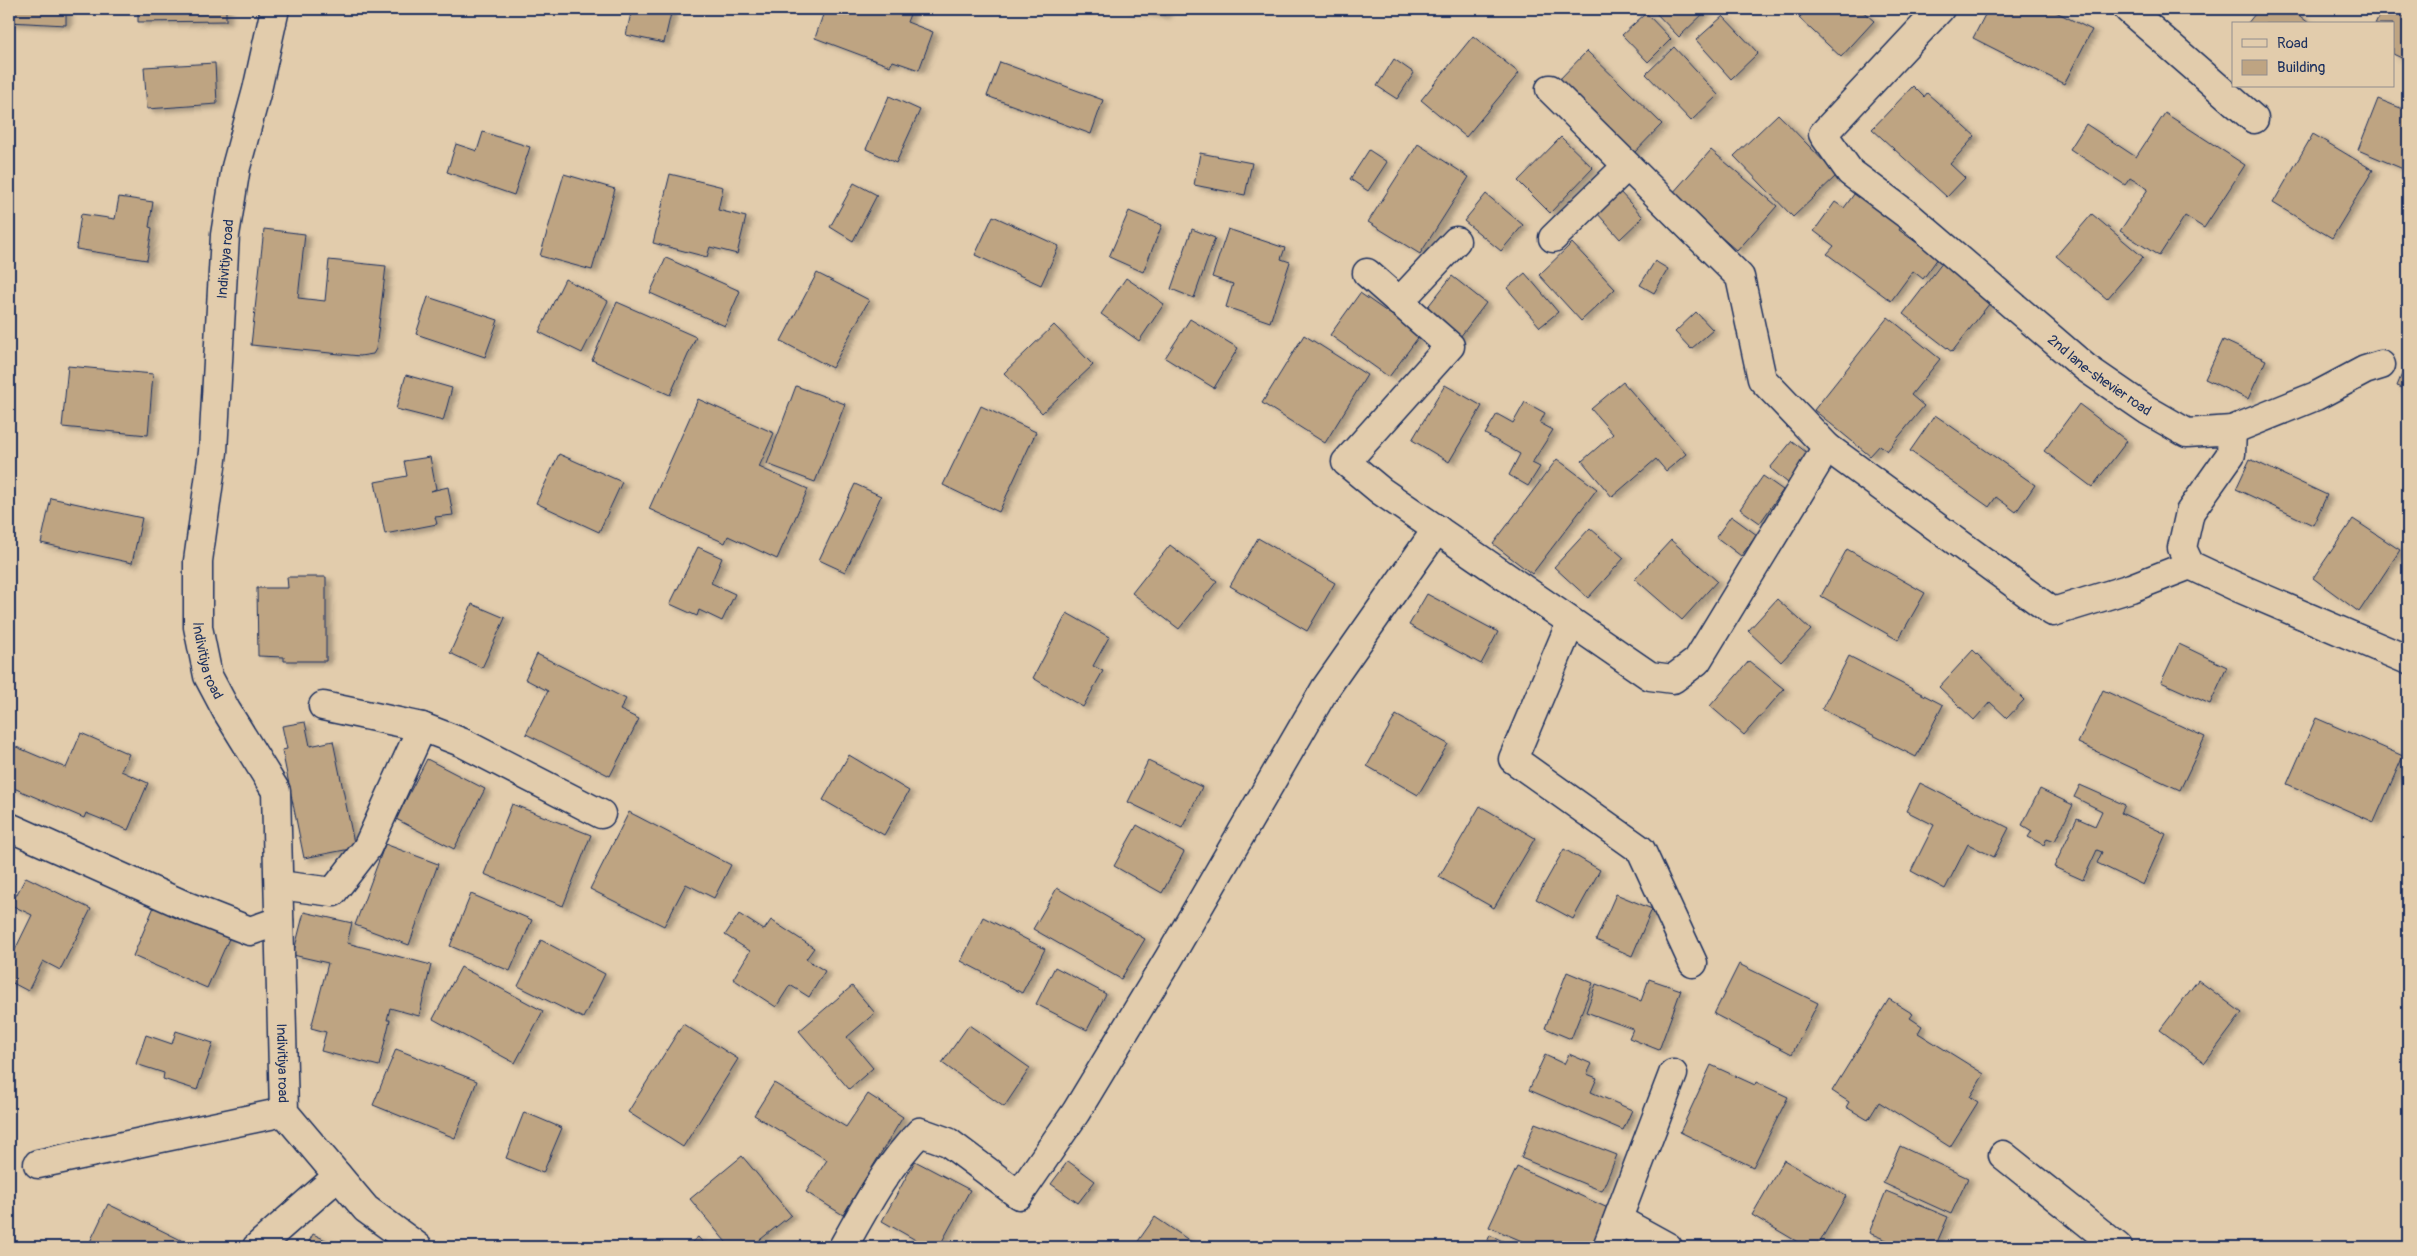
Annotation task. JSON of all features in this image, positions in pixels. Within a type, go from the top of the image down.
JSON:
[{"type":"street","name":"Indivitiya road","points":[[275,9],[257,90],[236,167],[225,235],[213,452],[198,562],[198,627],[208,676],[226,710],[276,791],[284,1112],[366,1209],[418,1247]]},
{"type":"street","name":"2nd lane-shevier road","points":[[1940,9],[1823,134],[1850,172],[1909,216],[2086,368],[2147,410],[2187,433],[2232,430]]},
{"type":"street","points":[[2128,9],[2254,119]]},
{"type":"street","points":[[1550,89],[1740,277],[1762,379],[1827,447],[2053,612],[2131,588],[2190,564]]},
{"type":"street","points":[[1553,238],[1627,166]]},
{"type":"street","points":[[1399,302],[1456,241]]},
{"type":"street","points":[[1366,273],[1450,346],[1346,462],[1381,491],[1650,676],[1673,679],[1698,661],[1827,447]]},
{"type":"street","points":[[2381,365],[2365,370],[2316,396],[2232,430],[2231,454],[2190,512],[2182,548],[2190,564],[2237,588],[2408,660]]},
{"type":"street","points":[[843,1247],[876,1186],[903,1150],[920,1132],[948,1142],[1019,1195],[1081,1104],[1169,958],[1325,689],[1437,529]]},
{"type":"street","points":[[1571,622],[1513,759],[1641,850],[1693,963]]},
{"type":"street","points":[[323,706],[422,727],[461,742],[601,814]]},
{"type":"street","points":[[278,885],[334,892],[367,848],[422,727]]},
{"type":"street","points":[[9,827],[184,905],[250,931],[280,921]]},
{"type":"street","points":[[1607,1247],[1619,1220],[1673,1074]]},
{"type":"street","points":[[38,1164],[284,1112]]},
{"type":"street","points":[[2003,1155],[2118,1247]]},
{"type":"street","points":[[257,1247],[338,1176]]},
{"type":"street","points":[[1619,1220],[1668,1247]]},
{"type":"building","points":[[9,9],[66,9],[66,25],[9,22]]},
{"type":"building","points":[[138,9],[226,9],[226,21],[138,22]]},
{"type":"building","points":[[632,9],[672,9],[664,43],[626,35]]},
{"type":"building","points":[[825,9],[912,9],[907,22],[933,32],[919,70],[893,61],[890,66],[815,38]]},
{"type":"building","points":[[1125,9],[1166,9],[1165,15]]},
{"type":"building","points":[[1652,9],[1708,9],[1679,37]]},
{"type":"building","points":[[1808,9],[1860,9],[1874,21],[1841,57],[1799,18]]},
{"type":"building","points":[[1988,9],[2050,9],[2092,30],[2064,84],[1973,38]]},
{"type":"building","points":[[2259,9],[2291,9],[2307,22],[2249,22]]},
{"type":"building","points":[[2382,9],[2408,9],[2408,61],[2394,54],[2394,22],[2376,22]]},
{"type":"building","points":[[1646,13],[1671,39],[1648,62],[1622,35]]},
{"type":"building","points":[[1723,16],[1758,53],[1731,79],[1696,40]]},
{"type":"building","points":[[1473,36],[1519,73],[1466,137],[1421,100]]},
{"type":"building","points":[[1674,47],[1718,95],[1691,121],[1646,74]]},
{"type":"building","points":[[1587,51],[1662,124],[1631,156],[1556,83]]},
{"type":"building","points":[[1394,59],[1414,73],[1397,99],[1377,86]]},
{"type":"building","points":[[1000,62],[1103,100],[1091,134],[987,96]]},
{"type":"building","points":[[215,63],[217,104],[147,109],[144,67]]},
{"type":"building","points":[[1913,86],[1924,97],[1927,93],[1975,136],[1950,164],[1965,178],[1947,197],[1872,129]]},
{"type":"building","points":[[889,96],[920,110],[896,163],[866,149]]},
{"type":"building","points":[[2378,99],[2408,111],[2408,171],[2358,150]]},
{"type":"building","points":[[2165,113],[2245,165],[2204,228],[2185,216],[2159,256],[2120,231],[2148,189],[2130,178],[2125,185],[2070,149],[2086,124],[2136,157]]},
{"type":"building","points":[[1778,114],[1837,175],[1793,217],[1734,156]]},
{"type":"building","points":[[483,132],[530,147],[514,195],[447,172],[456,144],[477,151]]},
{"type":"building","points":[[2313,134],[2373,170],[2332,238],[2273,203]]},
{"type":"building","points":[[1561,137],[1593,168],[1550,213],[1518,181]]},
{"type":"building","points":[[1418,144],[1469,177],[1420,254],[1368,222]]},
{"type":"building","points":[[1369,150],[1387,162],[1368,191],[1350,179]]},
{"type":"building","points":[[1711,150],[1777,206],[1737,251],[1672,194]]},
{"type":"building","points":[[1200,153],[1252,163],[1245,195],[1194,185]]},
{"type":"building","points":[[564,174],[615,189],[592,270],[540,256]]},
{"type":"building","points":[[670,174],[723,187],[718,210],[746,217],[737,254],[710,247],[707,257],[653,243]]},
{"type":"building","points":[[854,183],[877,195],[853,241],[830,227]]},
{"type":"building","points":[[1857,190],[1903,224],[1899,230],[1938,258],[1923,279],[1913,271],[1891,301],[1827,254],[1834,246],[1814,231],[1835,202],[1844,208]]},
{"type":"building","points":[[1620,192],[1643,217],[1620,239],[1597,213]]},
{"type":"building","points":[[1486,194],[1523,225],[1501,251],[1464,221]]},
{"type":"building","points":[[119,197],[153,202],[149,227],[152,228],[147,260],[76,249],[81,214],[115,219]]},
{"type":"building","points":[[1129,211],[1162,225],[1143,272],[1109,257]]},
{"type":"building","points":[[2092,214],[2143,257],[2107,299],[2056,256]]},
{"type":"building","points":[[993,216],[1059,246],[1041,285],[975,255]]},
{"type":"building","points":[[264,229],[305,234],[298,298],[325,301],[329,260],[386,266],[376,349],[373,354],[360,356],[251,345]]},
{"type":"building","points":[[1192,229],[1215,238],[1194,298],[1171,289]]},
{"type":"building","points":[[1228,229],[1285,248],[1281,259],[1290,262],[1270,322],[1226,307],[1233,284],[1212,277]]},
{"type":"building","points":[[1572,243],[1615,289],[1581,321],[1539,275]]},
{"type":"building","points":[[666,258],[740,291],[725,326],[650,293]]},
{"type":"building","points":[[1655,261],[1668,269],[1654,293],[1640,285]]},
{"type":"building","points":[[1943,262],[1993,299],[1952,352],[1903,314]]},
{"type":"building","points":[[817,273],[869,300],[832,368],[781,341]]},
{"type":"building","points":[[1525,273],[1558,312],[1540,327],[1507,288]]},
{"type":"building","points":[[1452,276],[1486,303],[1457,341],[1422,314]]},
{"type":"building","points":[[1126,278],[1164,304],[1139,341],[1101,314]]},
{"type":"building","points":[[565,279],[608,301],[582,353],[539,332]]},
{"type":"building","points":[[1360,293],[1420,335],[1389,377],[1330,335]]},
{"type":"building","points":[[428,297],[498,320],[485,357],[416,334]]},
{"type":"building","points":[[617,302],[696,337],[670,395],[592,360]]},
{"type":"building","points":[[1696,312],[1713,330],[1691,349],[1675,332]]},
{"type":"building","points":[[1888,317],[1940,359],[1911,395],[1924,406],[1887,451],[1880,445],[1870,456],[1814,410]]},
{"type":"building","points":[[1190,319],[1238,348],[1214,388],[1165,358]]},
{"type":"building","points":[[1054,325],[1093,365],[1042,413],[1004,373]]},
{"type":"building","points":[[1304,335],[1367,375],[1325,443],[1262,403]]},
{"type":"building","points":[[2223,340],[2266,360],[2248,399],[2205,379]]},
{"type":"building","points":[[2408,359],[2408,390],[2397,386]]},
{"type":"building","points":[[68,366],[153,374],[148,435],[62,427]]},
{"type":"building","points":[[406,375],[452,388],[443,421],[396,409]]},
{"type":"building","points":[[1623,382],[1686,454],[1666,471],[1656,459],[1612,497],[1582,461],[1613,434],[1591,409]]},
{"type":"building","points":[[1445,385],[1482,406],[1449,462],[1412,440]]},
{"type":"building","points":[[796,386],[845,404],[815,482],[767,464]]},
{"type":"building","points":[[698,399],[774,433],[759,467],[808,489],[777,559],[728,536],[725,543],[649,509]]},
{"type":"building","points":[[1525,402],[1545,413],[1540,423],[1553,430],[1532,463],[1540,467],[1528,486],[1509,475],[1520,454],[1485,434],[1497,414],[1513,423]]},
{"type":"building","points":[[2079,404],[2127,441],[2092,487],[2044,451]]},
{"type":"building","points":[[981,406],[1036,432],[999,512],[943,485]]},
{"type":"building","points":[[1935,415],[2035,485],[2016,512],[1996,497],[1989,507],[1910,451]]},
{"type":"building","points":[[1792,441],[1811,456],[1788,483],[1770,468]]},
{"type":"building","points":[[559,454],[622,482],[599,532],[536,503]]},
{"type":"building","points":[[430,457],[436,489],[431,491],[448,487],[453,515],[435,517],[437,524],[385,534],[375,482],[407,476],[404,461]]},
{"type":"building","points":[[1557,459],[1597,489],[1532,574],[1493,544]]},
{"type":"building","points":[[2250,459],[2327,495],[2313,525],[2236,489]]},
{"type":"building","points":[[1763,476],[1783,490],[1760,523],[1740,509]]},
{"type":"building","points":[[855,484],[881,496],[845,572],[819,560]]},
{"type":"building","points":[[51,498],[142,518],[132,563],[41,543]]},
{"type":"building","points":[[1731,516],[1757,535],[1741,556],[1716,537]]},
{"type":"building","points":[[2353,519],[2400,550],[2359,612],[2313,578]]},
{"type":"building","points":[[1590,528],[1624,558],[1588,598],[1554,567]]},
{"type":"building","points":[[1258,538],[1335,583],[1307,631],[1230,586]]},
{"type":"building","points":[[1671,540],[1717,581],[1682,620],[1635,579]]},
{"type":"building","points":[[1170,545],[1217,581],[1179,629],[1132,593]]},
{"type":"building","points":[[698,547],[722,558],[711,583],[735,594],[722,621],[699,610],[697,616],[670,604]]},
{"type":"building","points":[[1847,549],[1925,593],[1898,640],[1821,596]]},
{"type":"building","points":[[287,577],[326,577],[326,661],[284,661],[284,657],[258,656],[257,588],[288,588]]},
{"type":"building","points":[[1427,594],[1498,632],[1481,664],[1409,625]]},
{"type":"building","points":[[1777,599],[1811,630],[1781,662],[1748,631]]},
{"type":"building","points":[[472,604],[505,618],[482,668],[450,653]]},
{"type":"building","points":[[1067,613],[1109,637],[1093,666],[1103,671],[1083,707],[1033,678]]},
{"type":"building","points":[[2179,644],[2227,667],[2210,704],[2161,682]]},
{"type":"building","points":[[1973,650],[2024,700],[2007,718],[1990,702],[1974,720],[1939,687]]},
{"type":"building","points":[[537,654],[626,699],[620,710],[639,719],[610,776],[526,734],[548,691],[525,679]]},
{"type":"building","points":[[1849,656],[1943,705],[1916,757],[1822,709]]},
{"type":"building","points":[[1749,661],[1784,689],[1744,735],[1710,706]]},
{"type":"building","points":[[2103,690],[2205,737],[2180,790],[2078,743]]},
{"type":"building","points":[[1396,715],[1448,744],[1418,795],[1367,766]]},
{"type":"building","points":[[2316,718],[2403,756],[2374,822],[2287,784]]},
{"type":"building","points":[[305,722],[310,746],[333,741],[355,848],[304,858],[282,750],[287,749],[282,726]]},
{"type":"building","points":[[81,733],[129,754],[121,771],[148,783],[128,830],[86,813],[84,818],[9,786],[9,759],[14,746],[66,768]]},
{"type":"building","points":[[849,755],[909,791],[884,835],[823,800]]},
{"type":"building","points":[[427,759],[485,789],[454,849],[396,819]]},
{"type":"building","points":[[1148,761],[1202,787],[1182,828],[1128,802]]},
{"type":"building","points":[[1920,783],[2009,828],[1994,857],[1968,844],[1945,889],[1911,871],[1934,825],[1906,811]]},
{"type":"building","points":[[2080,785],[2125,805],[2121,813],[2166,834],[2143,885],[2097,863],[2102,852],[2097,850],[2083,880],[2054,867],[2077,818],[2095,826],[2102,811],[2074,797]]},
{"type":"building","points":[[2040,789],[2073,805],[2055,841],[2047,838],[2044,845],[2028,837],[2032,831],[2022,825]]},
{"type":"building","points":[[512,804],[591,835],[563,906],[484,874]]},
{"type":"building","points":[[1480,806],[1535,838],[1494,908],[1439,877]]},
{"type":"building","points":[[629,812],[731,865],[714,898],[686,884],[664,926],[590,889]]},
{"type":"building","points":[[1137,825],[1184,852],[1162,893],[1114,866]]},
{"type":"building","points":[[385,844],[438,864],[409,945],[355,925]]},
{"type":"building","points":[[1564,849],[1600,870],[1573,919],[1536,899]]},
{"type":"building","points":[[26,877],[91,909],[60,970],[43,961],[28,991],[9,981],[9,962],[32,915],[11,905]]},
{"type":"building","points":[[1057,888],[1145,939],[1121,979],[1033,929]]},
{"type":"building","points":[[471,894],[532,920],[510,971],[450,946]]},
{"type":"building","points":[[1616,894],[1652,909],[1632,956],[1596,940]]},
{"type":"building","points":[[156,902],[231,934],[207,988],[133,956]]},
{"type":"building","points":[[304,912],[352,923],[347,943],[431,965],[419,1016],[390,1008],[387,1020],[390,1020],[379,1066],[321,1051],[326,1032],[311,1028],[328,963],[293,955]]},
{"type":"building","points":[[739,914],[764,930],[771,920],[814,948],[806,959],[825,971],[809,997],[790,985],[776,1007],[733,979],[750,951],[725,935]]},
{"type":"building","points":[[983,917],[1045,949],[1022,993],[961,961]]},
{"type":"building","points":[[541,940],[605,974],[583,1018],[518,986]]},
{"type":"building","points":[[1739,964],[1818,1003],[1792,1054],[1714,1014]]},
{"type":"building","points":[[461,967],[543,1011],[515,1063],[433,1019]]},
{"type":"building","points":[[1055,967],[1106,994],[1087,1030],[1036,1004]]},
{"type":"building","points":[[1567,972],[1593,983],[1571,1039],[1545,1028]]},
{"type":"building","points":[[1649,979],[1681,990],[1659,1050],[1629,1038],[1633,1029],[1586,1012],[1596,984],[1641,1001]]},
{"type":"building","points":[[2198,980],[2242,1013],[2205,1063],[2160,1030]]},
{"type":"building","points":[[852,986],[875,1013],[847,1037],[873,1068],[849,1089],[799,1031]]},
{"type":"building","points":[[1889,999],[1913,1014],[1910,1018],[1922,1026],[1918,1033],[1984,1074],[1970,1097],[1978,1102],[1950,1147],[1879,1102],[1868,1120],[1846,1107],[1849,1102],[1832,1091]]},
{"type":"building","points":[[683,1024],[738,1059],[683,1147],[628,1112]]},
{"type":"building","points":[[969,1025],[1030,1068],[1004,1107],[942,1063]]},
{"type":"building","points":[[176,1031],[213,1043],[197,1090],[163,1079],[164,1073],[136,1064],[146,1035],[172,1044]]},
{"type":"building","points":[[396,1049],[477,1081],[455,1138],[373,1105]]},
{"type":"building","points":[[1569,1054],[1592,1064],[1587,1074],[1597,1078],[1591,1092],[1632,1110],[1623,1130],[1529,1090],[1545,1055],[1564,1064]]},
{"type":"building","points":[[1711,1065],[1755,1085],[1756,1082],[1788,1097],[1753,1167],[1680,1132]]},
{"type":"building","points":[[774,1083],[846,1127],[868,1094],[903,1117],[843,1215],[806,1192],[827,1160],[754,1115]]},
{"type":"building","points":[[524,1112],[562,1128],[543,1173],[506,1158]]},
{"type":"building","points":[[1535,1123],[1617,1155],[1602,1191],[1521,1158]]},
{"type":"building","points":[[1900,1146],[1968,1178],[1951,1214],[1883,1183]]},
{"type":"building","points":[[742,1156],[791,1215],[751,1247],[730,1247],[690,1199]]},
{"type":"building","points":[[1784,1160],[1846,1196],[1817,1247],[1806,1247],[1752,1215]]},
{"type":"building","points":[[915,1161],[970,1190],[939,1247],[928,1247],[882,1221]]},
{"type":"building","points":[[1068,1161],[1095,1181],[1078,1203],[1051,1184]]},
{"type":"building","points":[[1517,1167],[1610,1209],[1592,1247],[1536,1247],[1489,1227]]},
{"type":"building","points":[[1886,1191],[1948,1217],[1935,1247],[1904,1247],[1869,1233]]},
{"type":"building","points":[[108,1204],[189,1244],[187,1247],[95,1247],[89,1244]]},
{"type":"building","points":[[1155,1217],[1199,1247],[1134,1247]]},
{"type":"building","points":[[313,1234],[340,1247],[306,1247]]},
{"type":"building","points":[[1490,1235],[1515,1247],[1485,1247]]},
{"type":"building","points":[[698,1237],[707,1247],[686,1247]]},
{"type":"building","points":[[2069,1241],[2077,1247],[2063,1247]]}]
